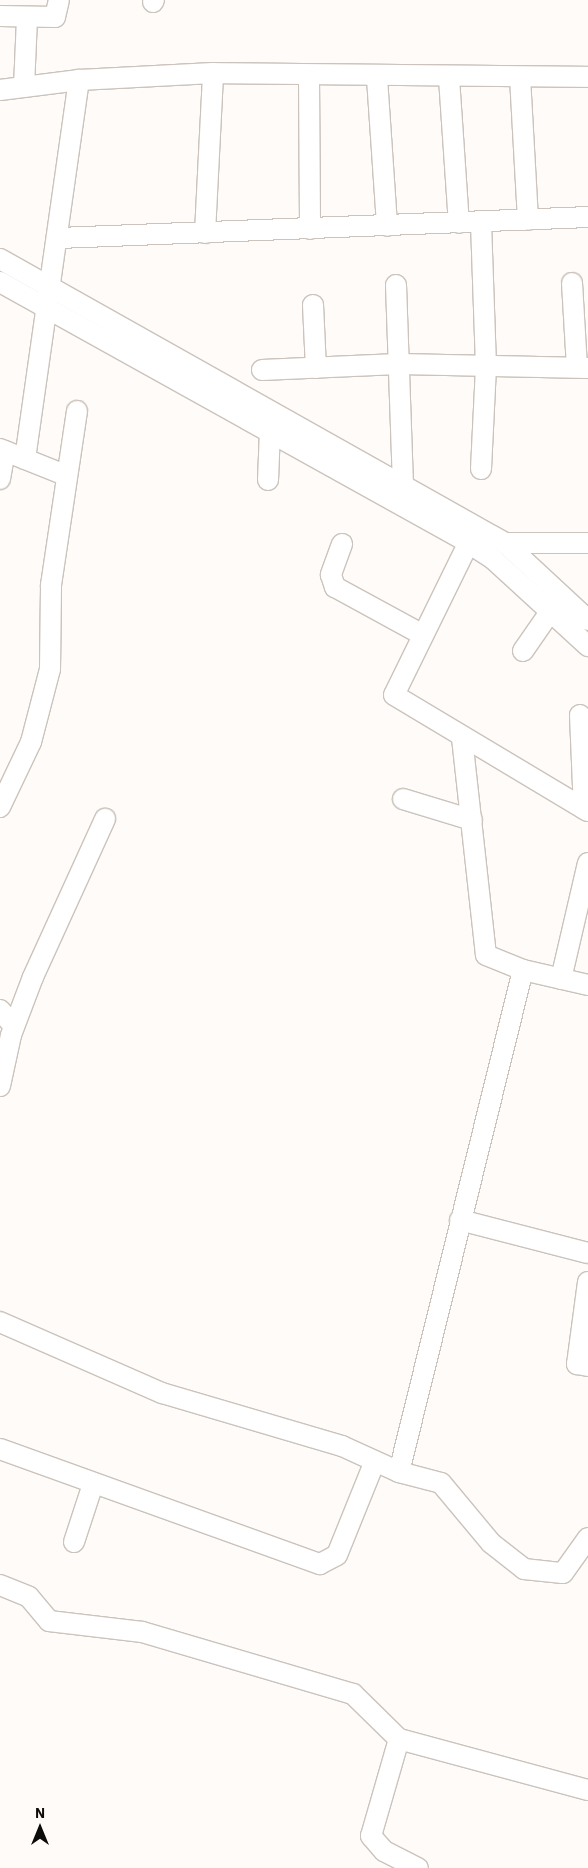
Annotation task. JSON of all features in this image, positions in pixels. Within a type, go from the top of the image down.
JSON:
[{"type":"street","points":[[0,16],[55,17],[59,0]]},
{"type":"street","points":[[24,87],[26,17]]},
{"type":"street","points":[[0,90],[79,80],[213,73],[309,78],[588,77]]},
{"type":"street","points":[[205,233],[213,73]]},
{"type":"street","points":[[520,77],[528,220]]},
{"type":"street","points":[[309,78],[310,229]]},
{"type":"street","points":[[377,78],[387,226]]},
{"type":"street","points":[[448,78],[459,223]]},
{"type":"street","points":[[25,459],[59,238],[79,80]]},
{"type":"street","points":[[59,238],[588,217]]},
{"type":"street","points":[[481,222],[486,366],[481,469]]},
{"type":"street","points":[[0,260],[50,298],[270,430],[469,542],[588,646]]},
{"type":"street","points":[[0,282],[50,298],[403,482],[506,543],[588,620]]},
{"type":"street","points":[[262,370],[398,364],[583,368],[572,283]]},
{"type":"street","points":[[396,285],[403,482]]},
{"type":"street","points":[[313,305],[316,368]]},
{"type":"street","points":[[0,806],[30,742],[50,669],[51,585],[65,475],[77,411]]},
{"type":"street","points":[[268,480],[270,430]]},
{"type":"street","points":[[0,479],[2,450],[65,475]]},
{"type":"street","points":[[469,542],[394,695],[462,738],[586,810]]},
{"type":"street","points":[[506,543],[588,544]]},
{"type":"street","points":[[342,544],[331,575],[335,586],[423,635]]},
{"type":"street","points":[[523,651],[550,612]]},
{"type":"street","points":[[580,715],[586,810]]},
{"type":"street","points":[[462,738],[486,955],[523,970],[588,985]]},
{"type":"street","points":[[403,799],[472,820]]},
{"type":"street","points":[[0,1086],[14,1026],[105,819]]},
{"type":"street","points":[[561,979],[588,863]]},
{"type":"street","points":[[399,1472],[523,970]]},
{"type":"street","points":[[0,1010],[14,1026]]},
{"type":"street","points":[[460,1220],[588,1253]]},
{"type":"street","points":[[588,1282],[577,1364],[588,1366]]},
{"type":"street","points":[[0,1322],[162,1393],[342,1446],[399,1472],[440,1483],[491,1544],[524,1569],[563,1573],[588,1538]]},
{"type":"street","points":[[0,1449],[320,1564],[337,1554],[375,1461]]},
{"type":"street","points":[[74,1542],[93,1484]]},
{"type":"street","points":[[0,1585],[28,1597],[49,1621],[142,1632],[352,1694],[399,1739],[588,1790]]},
{"type":"street","points":[[399,1739],[371,1836],[384,1851],[418,1868]]}]
